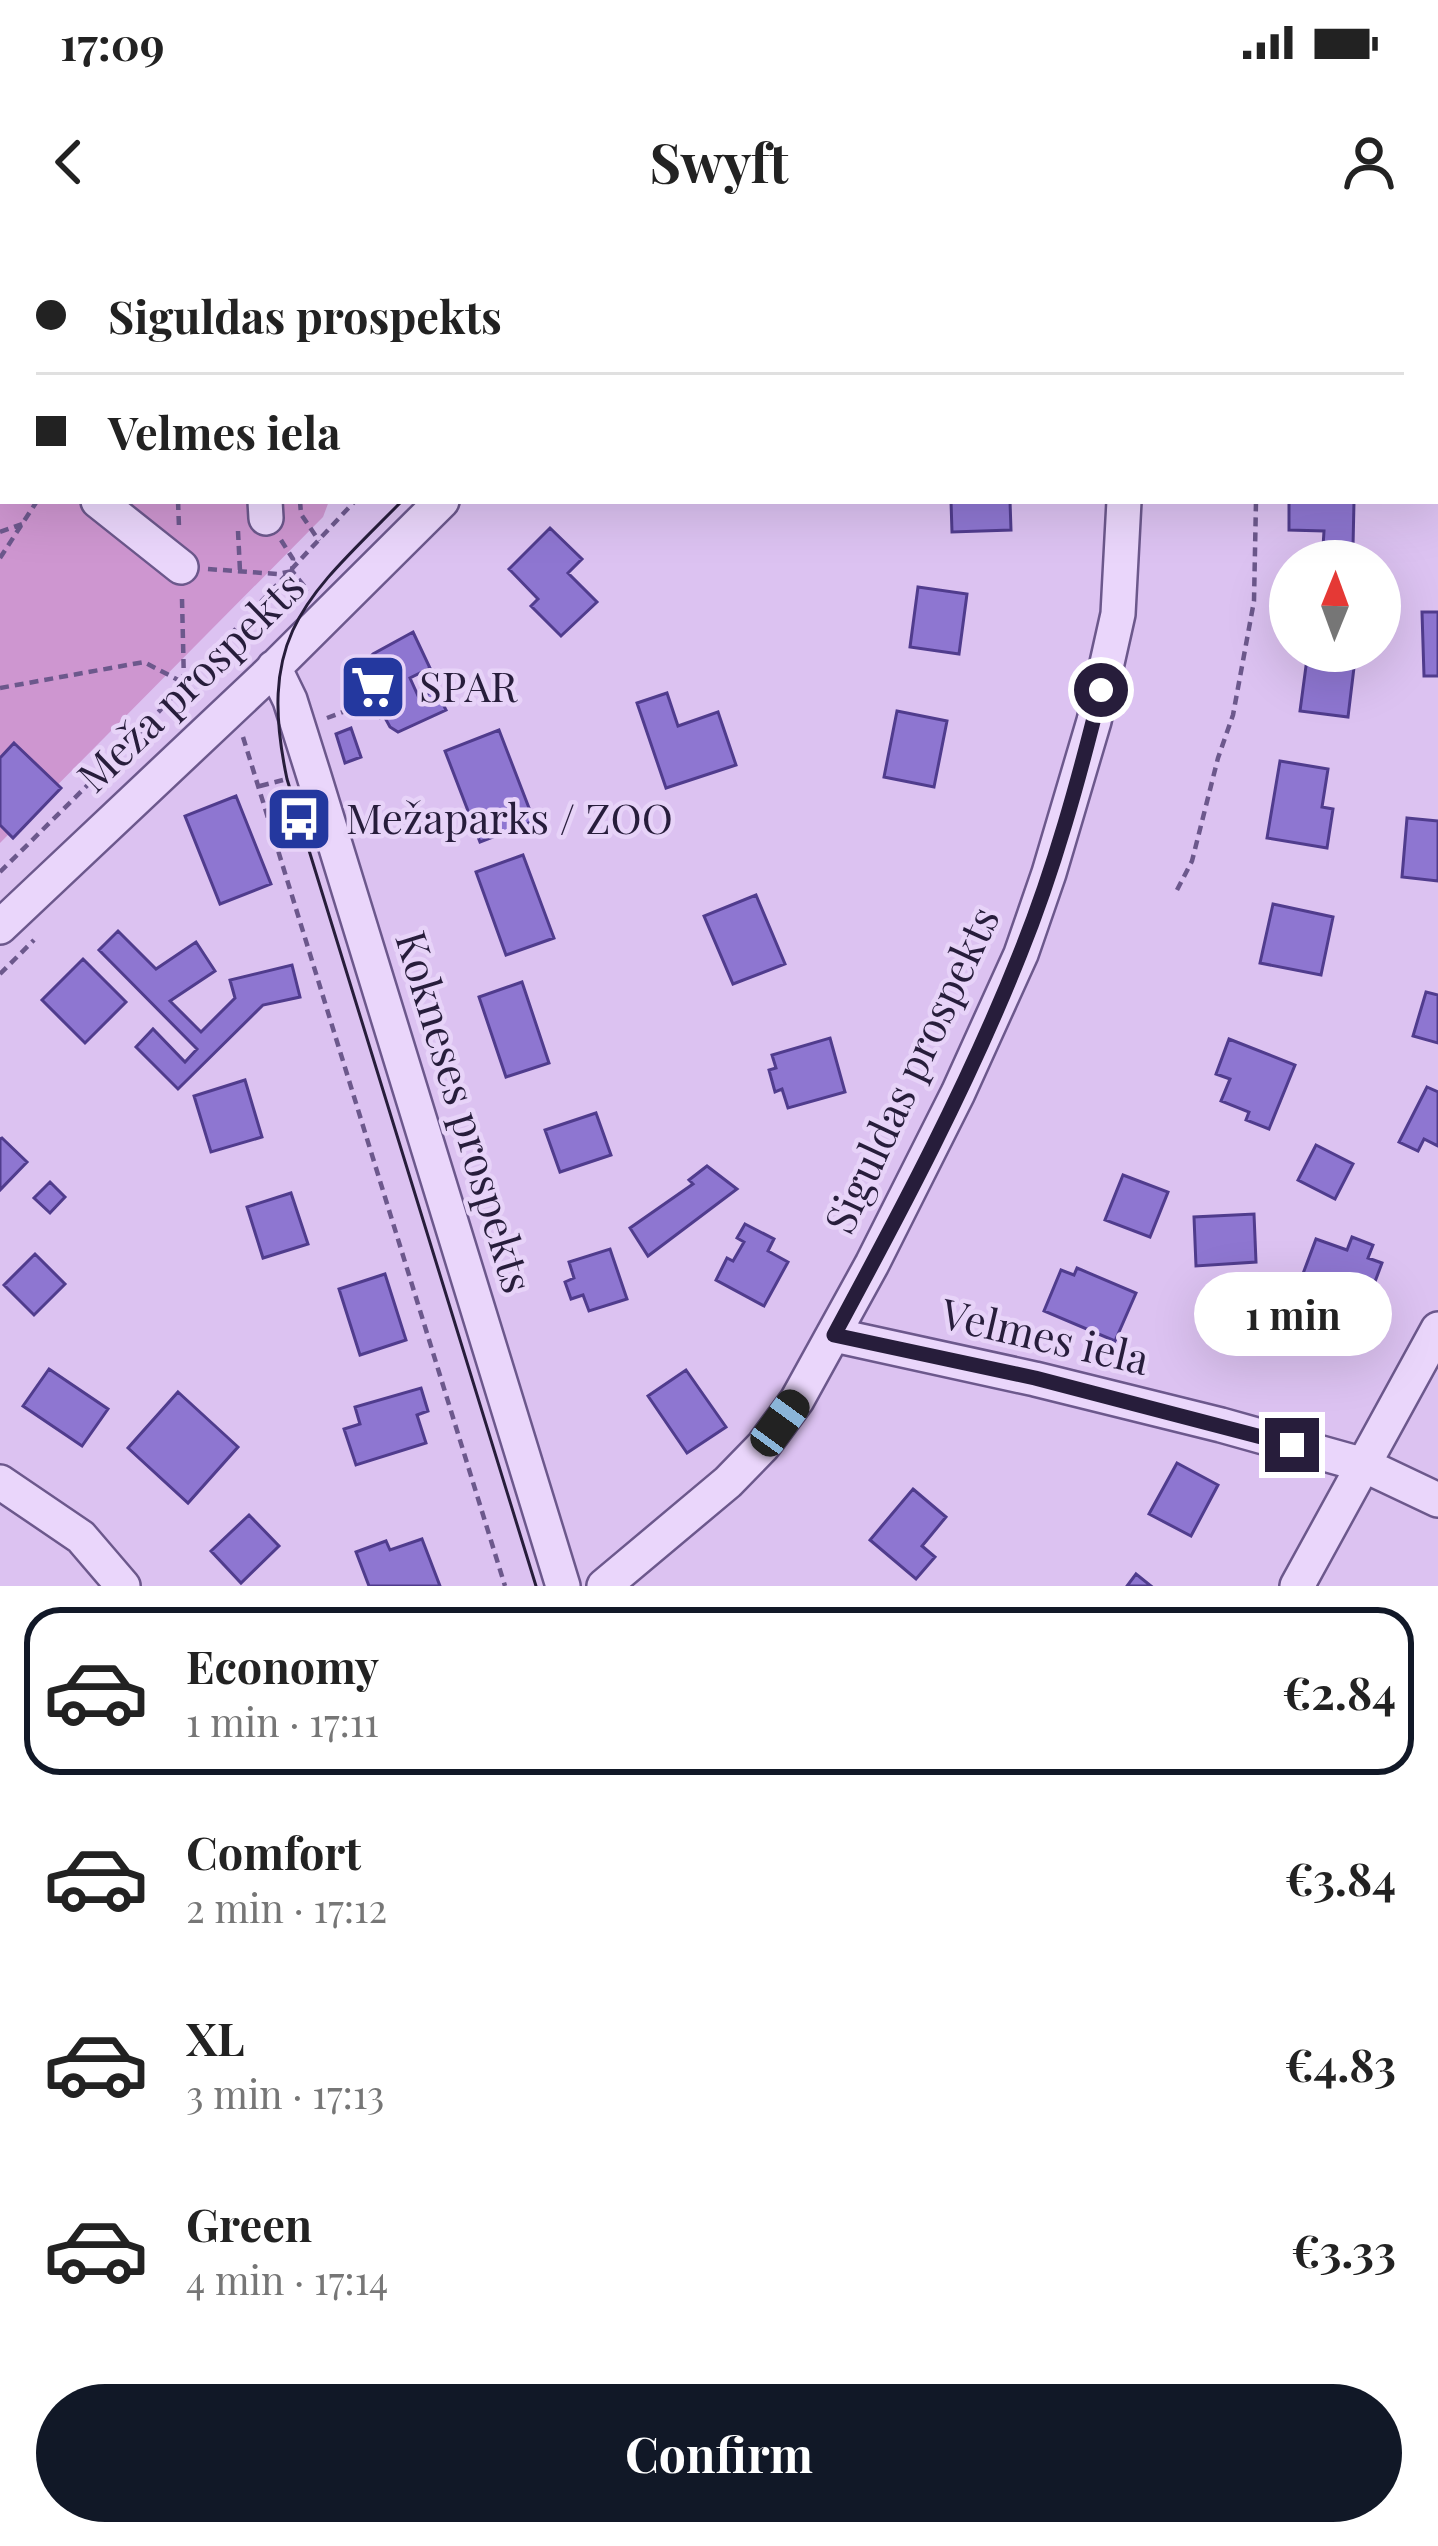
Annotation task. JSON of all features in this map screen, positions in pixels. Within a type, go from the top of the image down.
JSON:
[{"type":"street","points":[[102,504],[181,567]]},
{"type":"street","name":"Meža prospekts","points":[[0,927],[274,668],[439,504]]},
{"type":"street","name":"Siguldas prospekts","points":[[604,1586],[764,1446],[834,1335],[958,1093],[1021,954],[1109,660],[1118,614],[1124,504]]},
{"type":"street","name":"Kokneses prospekts","points":[[274,668],[303,741],[563,1586]]},
{"type":"street","points":[[1298,1586],[1438,1329]]},
{"type":"street","name":"Velmes iela","points":[[834,1335],[1035,1378],[1221,1425],[1364,1466],[1438,1500]]},
{"type":"street","points":[[0,1482],[81,1537],[123,1586]]},
{"type":"path","points":[[0,558],[35,504]]},
{"type":"path","points":[[300,504],[301,514],[319,541]]},
{"type":"path","points":[[0,872],[123,750],[352,504]]},
{"type":"path","points":[[1177,890],[1192,861],[1233,715],[1254,601],[1256,504]]},
{"type":"path","points":[[240,571],[256,515]]},
{"type":"path","points":[[0,532],[22,524]]},
{"type":"path","points":[[181,567],[292,571]]},
{"type":"path","points":[[0,688],[144,662],[184,683],[242,733],[505,1586]]},
{"type":"path","points":[[320,721],[372,701]]},
{"type":"shaded area","points":[[0,504],[328,504],[323,517],[0,843]]},
{"type":"building","points":[[951,504],[1010,504],[1011,530],[952,532]]},
{"type":"building","points":[[1289,504],[1354,504],[1353,540],[1323,540],[1324,531],[1289,530]]},
{"type":"building","points":[[550,528],[582,559],[568,573],[597,602],[561,636],[531,606],[538,599],[509,569]]},
{"type":"building","points":[[918,587],[967,594],[959,654],[910,647]]},
{"type":"building","points":[[1422,612],[1438,612],[1438,676],[1424,676]]},
{"type":"building","points":[[413,632],[430,668],[410,678],[419,698],[436,690],[446,710],[398,732],[384,716],[380,718],[360,668],[373,654]]},
{"type":"building","points":[[1305,672],[1353,672],[1348,717],[1300,711]]},
{"type":"building","points":[[667,693],[678,726],[718,712],[736,765],[666,788],[637,703]]},
{"type":"building","points":[[897,711],[947,721],[934,787],[884,777]]},
{"type":"building","points":[[351,728],[361,757],[345,763],[336,734]]},
{"type":"building","points":[[499,730],[534,821],[480,842],[445,751]]},
{"type":"building","points":[[14,743],[61,788],[13,838],[0,825],[0,758]]},
{"type":"building","points":[[1280,761],[1328,769],[1322,807],[1333,809],[1327,848],[1267,838]]},
{"type":"building","points":[[236,796],[271,884],[220,904],[185,816]]},
{"type":"building","points":[[1407,818],[1438,821],[1438,881],[1402,877]]},
{"type":"building","points":[[523,855],[554,938],[506,955],[476,872]]},
{"type":"building","points":[[756,895],[785,964],[733,984],[704,916]]},
{"type":"building","points":[[1273,904],[1333,917],[1321,975],[1260,963]]},
{"type":"building","points":[[118,931],[156,969],[196,942],[215,971],[170,1001],[201,1032],[235,998],[230,980],[292,965],[300,997],[263,1005],[178,1089],[136,1047],[153,1029],[185,1062],[197,1049],[99,950]]},
{"type":"building","points":[[83,959],[126,1002],[85,1043],[42,1000]]},
{"type":"building","points":[[522,982],[549,1063],[506,1077],[479,997]]},
{"type":"building","points":[[1426,992],[1438,995],[1438,1043],[1413,1036]]},
{"type":"building","points":[[830,1038],[845,1092],[788,1108],[782,1089],[775,1092],[769,1070],[776,1068],[772,1055]]},
{"type":"building","points":[[1229,1039],[1295,1065],[1269,1129],[1246,1120],[1249,1112],[1221,1101],[1230,1079],[1216,1074]]},
{"type":"building","points":[[245,1080],[262,1137],[211,1152],[194,1096]]},
{"type":"building","points":[[1427,1087],[1438,1092],[1438,1146],[1424,1139],[1418,1151],[1399,1142]]},
{"type":"building","points":[[596,1113],[611,1155],[560,1172],[545,1130]]},
{"type":"building","points":[[0,1139],[27,1162],[0,1190]]},
{"type":"building","points":[[1316,1145],[1353,1164],[1335,1199],[1298,1180]]},
{"type":"building","points":[[707,1166],[737,1189],[648,1256],[630,1228],[693,1184],[689,1180]]},
{"type":"building","points":[[1123,1175],[1168,1192],[1150,1237],[1105,1220]]},
{"type":"building","points":[[50,1182],[65,1197],[50,1213],[34,1198]]},
{"type":"building","points":[[291,1193],[308,1244],[263,1258],[247,1207]]},
{"type":"building","points":[[1254,1214],[1256,1262],[1196,1266],[1194,1217]]},
{"type":"building","points":[[745,1224],[774,1239],[768,1251],[788,1262],[764,1306],[716,1280],[727,1258],[733,1261],[744,1242],[737,1238]]},
{"type":"building","points":[[1352,1237],[1373,1245],[1368,1258],[1382,1263],[1364,1311],[1298,1287],[1316,1239],[1347,1250]]},
{"type":"building","points":[[610,1249],[627,1299],[589,1311],[583,1295],[571,1299],[565,1282],[574,1278],[569,1262]]},
{"type":"building","points":[[35,1254],[65,1284],[34,1315],[4,1285]]},
{"type":"building","points":[[1077,1268],[1136,1293],[1115,1341],[1044,1311],[1061,1270],[1074,1275]]},
{"type":"building","points":[[385,1274],[406,1340],[360,1355],[339,1289]]},
{"type":"building","points":[[49,1369],[108,1409],[82,1446],[23,1406]]},
{"type":"building","points":[[686,1370],[726,1427],[687,1453],[648,1396]]},
{"type":"building","points":[[421,1388],[428,1411],[417,1415],[426,1443],[356,1465],[344,1429],[360,1424],[355,1407]]},
{"type":"building","points":[[178,1392],[238,1447],[188,1503],[128,1448]]},
{"type":"building","points":[[1177,1463],[1218,1485],[1191,1536],[1149,1514]]},
{"type":"building","points":[[913,1489],[946,1517],[922,1546],[935,1557],[916,1579],[870,1540]]},
{"type":"building","points":[[249,1515],[279,1546],[241,1583],[211,1551]]},
{"type":"building","points":[[422,1539],[440,1586],[369,1586],[356,1552],[386,1541],[390,1550]]},
{"type":"building","points":[[1136,1574],[1151,1586],[1127,1586]]},
{"type":"tram line","points":[[399,504],[340,564],[297,621],[279,687],[279,729],[287,779],[536,1586]]},
{"type":"place","name":"SPAR","points":[[373,687]]},
{"type":"place","name":"Mežaparks / ZOO","points":[[299,819]]},
{"type":"route","points":[[1101,690],[1021,954],[958,1093],[834,1335],[1035,1378],[1292,1445]]}]
